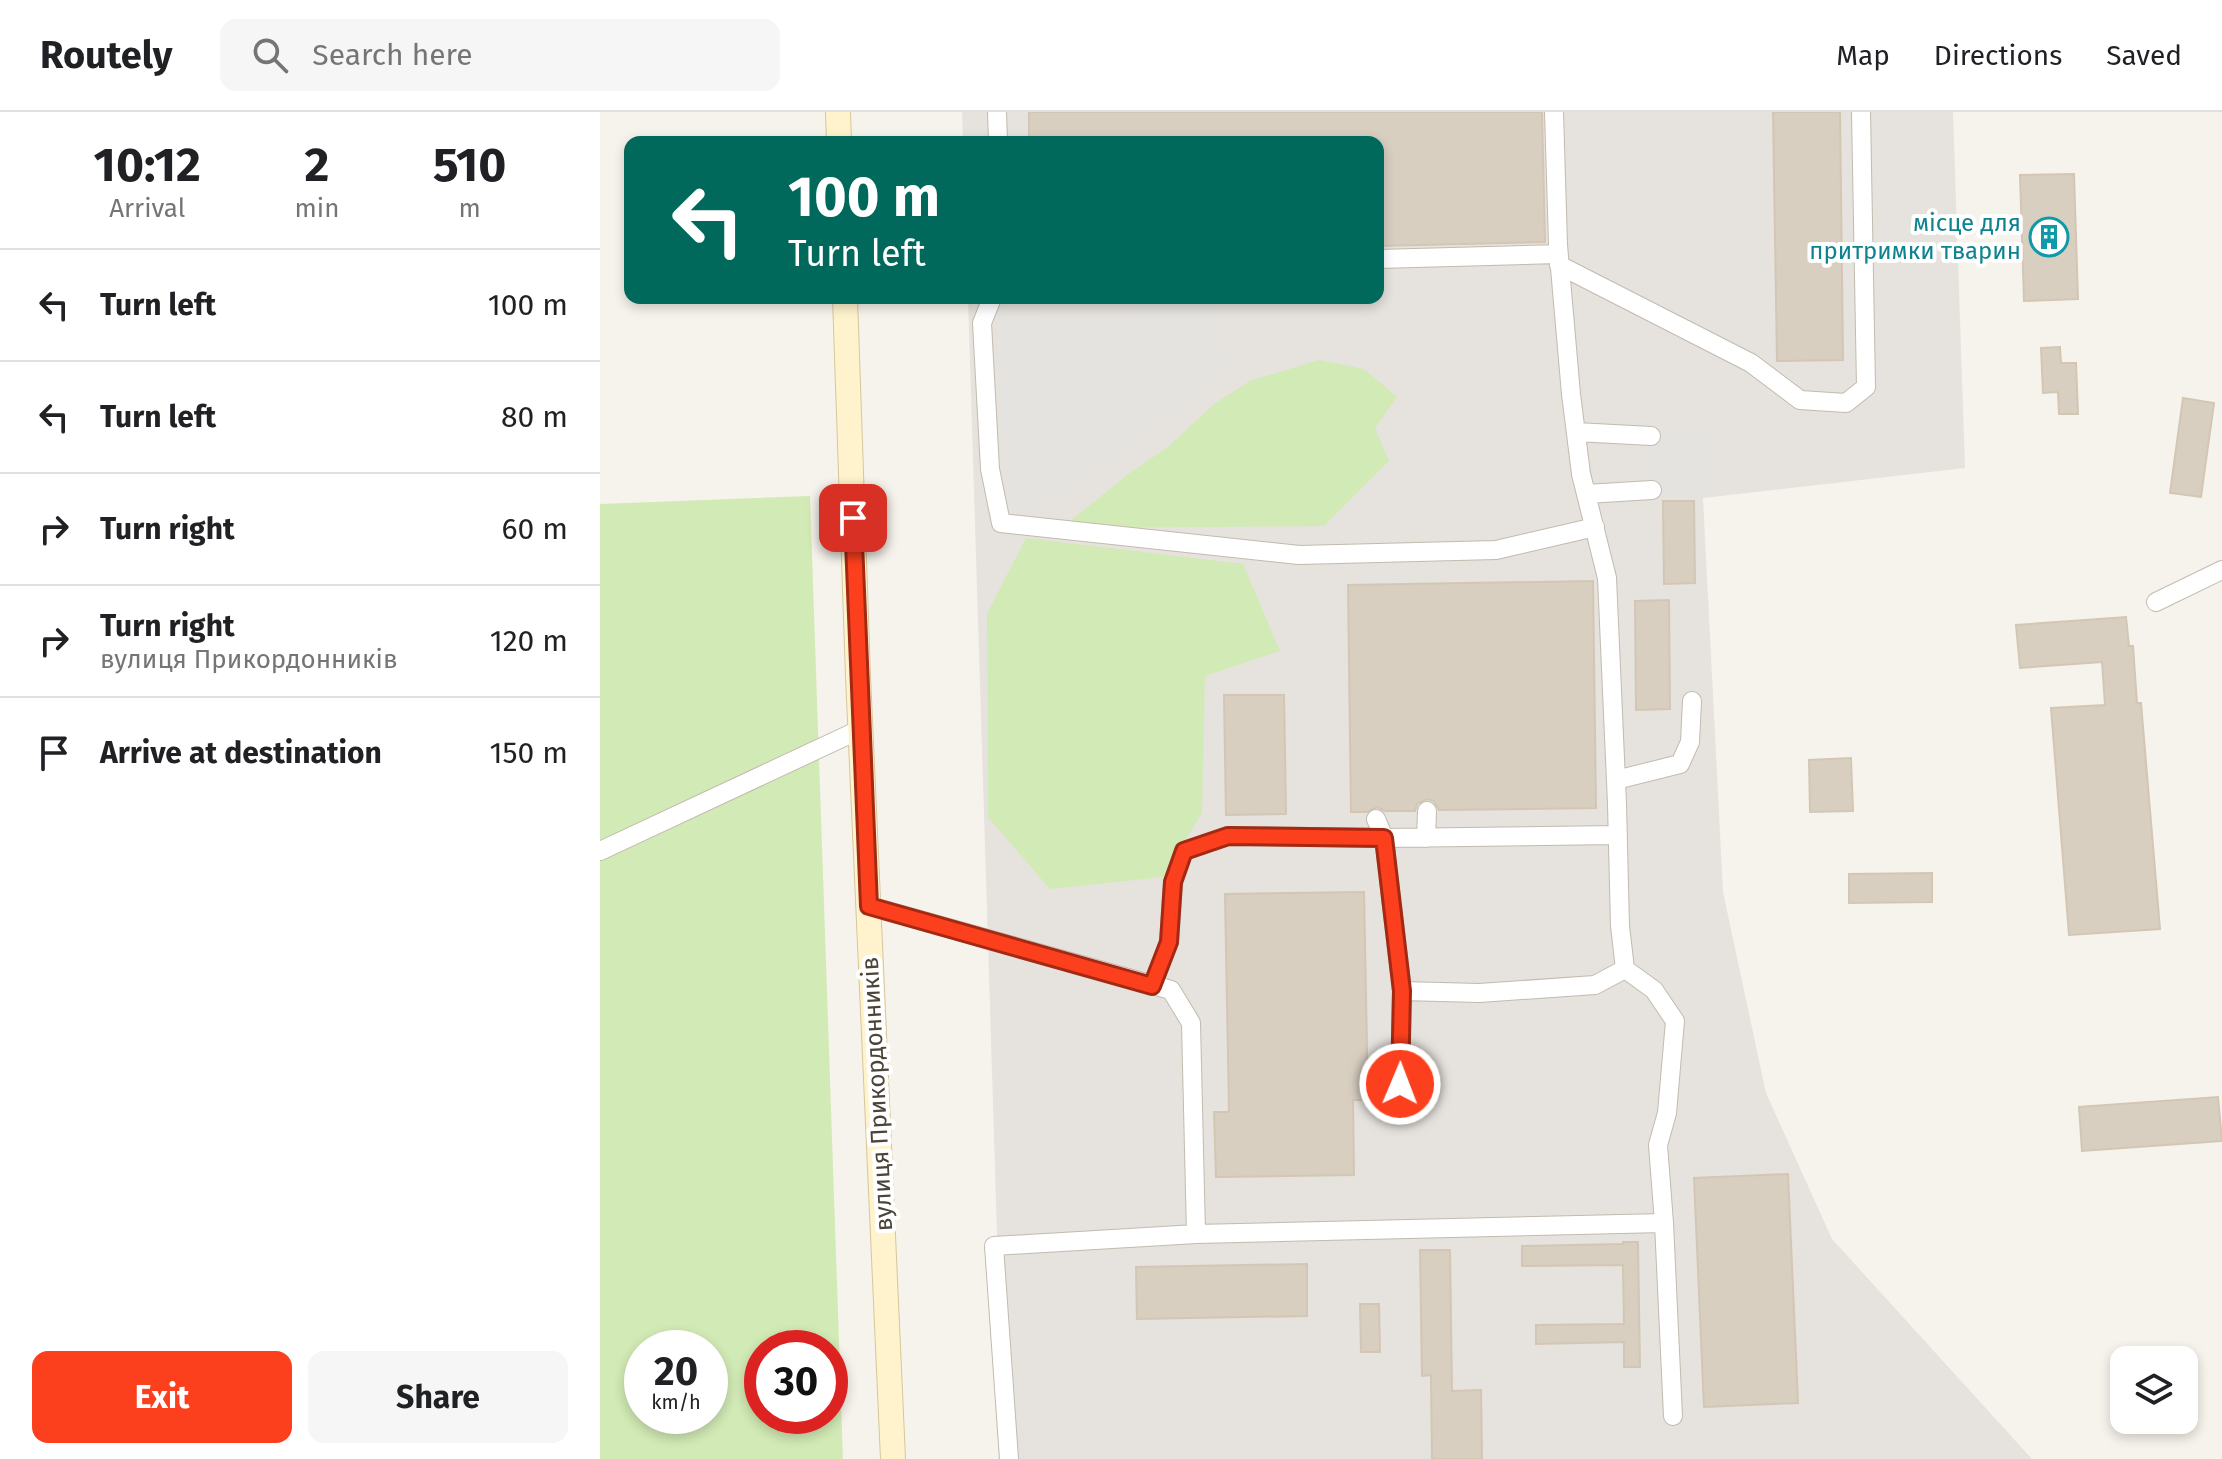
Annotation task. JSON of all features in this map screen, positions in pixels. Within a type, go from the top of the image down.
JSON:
[{"type":"street","points":[[838,112],[839,136]]},
{"type":"street","points":[[997,112],[998,136]]},
{"type":"street","points":[[1554,112],[1559,259],[1576,432],[1586,494],[1607,578],[1620,926],[1625,969],[1654,990],[1675,1021],[1667,1113],[1658,1145],[1673,1416]]},
{"type":"street","points":[[1384,259],[1559,259],[1751,363],[1800,400],[1846,403],[1866,387],[1861,112]]},
{"type":"street","name":"вулиця Прикордонників","points":[[845,304],[893,1459]]},
{"type":"street","points":[[990,304],[982,323],[990,469],[1001,523],[1299,555],[1496,550],[1595,527]]},
{"type":"street","points":[[1576,432],[1651,436]]},
{"type":"street","points":[[1586,494],[1652,490]]},
{"type":"street","points":[[2156,602],[2222,570]]},
{"type":"street","points":[[1616,780],[1680,764],[1690,742],[1692,701]]},
{"type":"street","points":[[600,851],[861,729]]},
{"type":"street","points":[[1426,838],[1427,811]]},
{"type":"street","points":[[1376,819],[1384,838],[1402,991],[1400,1084]]},
{"type":"street","points":[[1152,986],[1169,942],[1173,882],[1184,851],[1228,836],[1426,838],[1505,826],[1618,835]]},
{"type":"street","points":[[869,906],[1171,990],[1191,1023],[1196,1234]]},
{"type":"street","points":[[1402,991],[1479,993],[1595,985],[1625,969]]},
{"type":"street","points":[[1009,1459],[994,1246],[1196,1234],[1664,1223]]},
{"type":"shaded area","points":[[962,112],[1953,112],[1965,468],[1703,498],[1723,892],[1766,1093],[1832,1239],[2032,1459],[1004,1459],[968,304],[1384,304],[1384,136],[963,136]]},
{"type":"shaded area","points":[[1207,308],[1220,315],[1226,376],[1045,505],[1025,514],[1007,501],[1000,316]]},
{"type":"shaded area","points":[[1707,426],[1709,493],[1653,495],[1652,427]]},
{"type":"green space","points":[[1319,360],[1364,369],[1397,397],[1375,428],[1389,461],[1324,526],[1062,528],[1127,475],[1168,447],[1214,404],[1250,381]]},
{"type":"green space","points":[[810,496],[839,1330],[744,1330],[744,1434],[842,1434],[843,1459],[600,1459],[600,504]]},
{"type":"green space","points":[[1026,538],[1243,564],[1280,651],[1205,676],[1202,813],[1163,877],[1050,889],[988,817],[987,614]]},
{"type":"building","points":[[1029,112],[1542,112],[1545,242],[1384,246],[1384,136],[1029,136]]},
{"type":"building","points":[[1773,112],[1840,112],[1843,360],[1777,361]]},
{"type":"building","name":"місце для притримки тварин","points":[[2074,174],[2078,299],[2024,301],[2020,175]]},
{"type":"building","points":[[2060,347],[2061,363],[2076,363],[2078,414],[2059,414],[2058,392],[2043,393],[2041,348]]},
{"type":"building","points":[[2183,398],[2214,403],[2201,497],[2170,493]]},
{"type":"building","points":[[1663,501],[1694,501],[1695,583],[1664,584]]},
{"type":"building","points":[[1593,581],[1596,808],[1439,810],[1434,801],[1427,799],[1417,804],[1415,811],[1385,811],[1377,807],[1367,812],[1351,812],[1348,585]]},
{"type":"building","points":[[1669,600],[1670,709],[1636,710],[1635,601]]},
{"type":"building","points":[[2126,617],[2129,646],[2133,646],[2137,703],[2141,703],[2160,929],[2069,935],[2051,708],[2105,705],[2102,662],[2020,668],[2016,625]]},
{"type":"building","points":[[1224,695],[1284,695],[1286,814],[1226,815]]},
{"type":"building","points":[[1851,758],[1853,811],[1810,812],[1809,760]]},
{"type":"building","points":[[1932,873],[1932,902],[1849,903],[1849,874]]},
{"type":"building","points":[[1364,892],[1368,1100],[1353,1100],[1354,1175],[1216,1177],[1214,1112],[1229,1112],[1225,894]]},
{"type":"building","points":[[2218,1097],[2222,1141],[2082,1151],[2079,1107]]},
{"type":"building","points":[[1788,1174],[1798,1403],[1704,1407],[1694,1178]]},
{"type":"building","points":[[1638,1242],[1640,1367],[1624,1367],[1624,1342],[1536,1344],[1536,1325],[1624,1324],[1623,1265],[1522,1266],[1522,1246]]},
{"type":"building","points":[[1420,1250],[1450,1250],[1452,1391],[1481,1390],[1482,1459],[1432,1459],[1431,1375],[1422,1376]]},
{"type":"building","points":[[1307,1264],[1307,1316],[1137,1319],[1136,1267]]},
{"type":"building","points":[[1360,1304],[1379,1304],[1380,1352],[1361,1352]]},
{"type":"place","name":"місце для притримки тварин","points":[[2049,237]]},
{"type":"route","points":[[853,518],[869,906],[1152,986],[1169,942],[1173,882],[1184,851],[1228,836],[1384,838],[1402,991],[1400,1084]]}]
